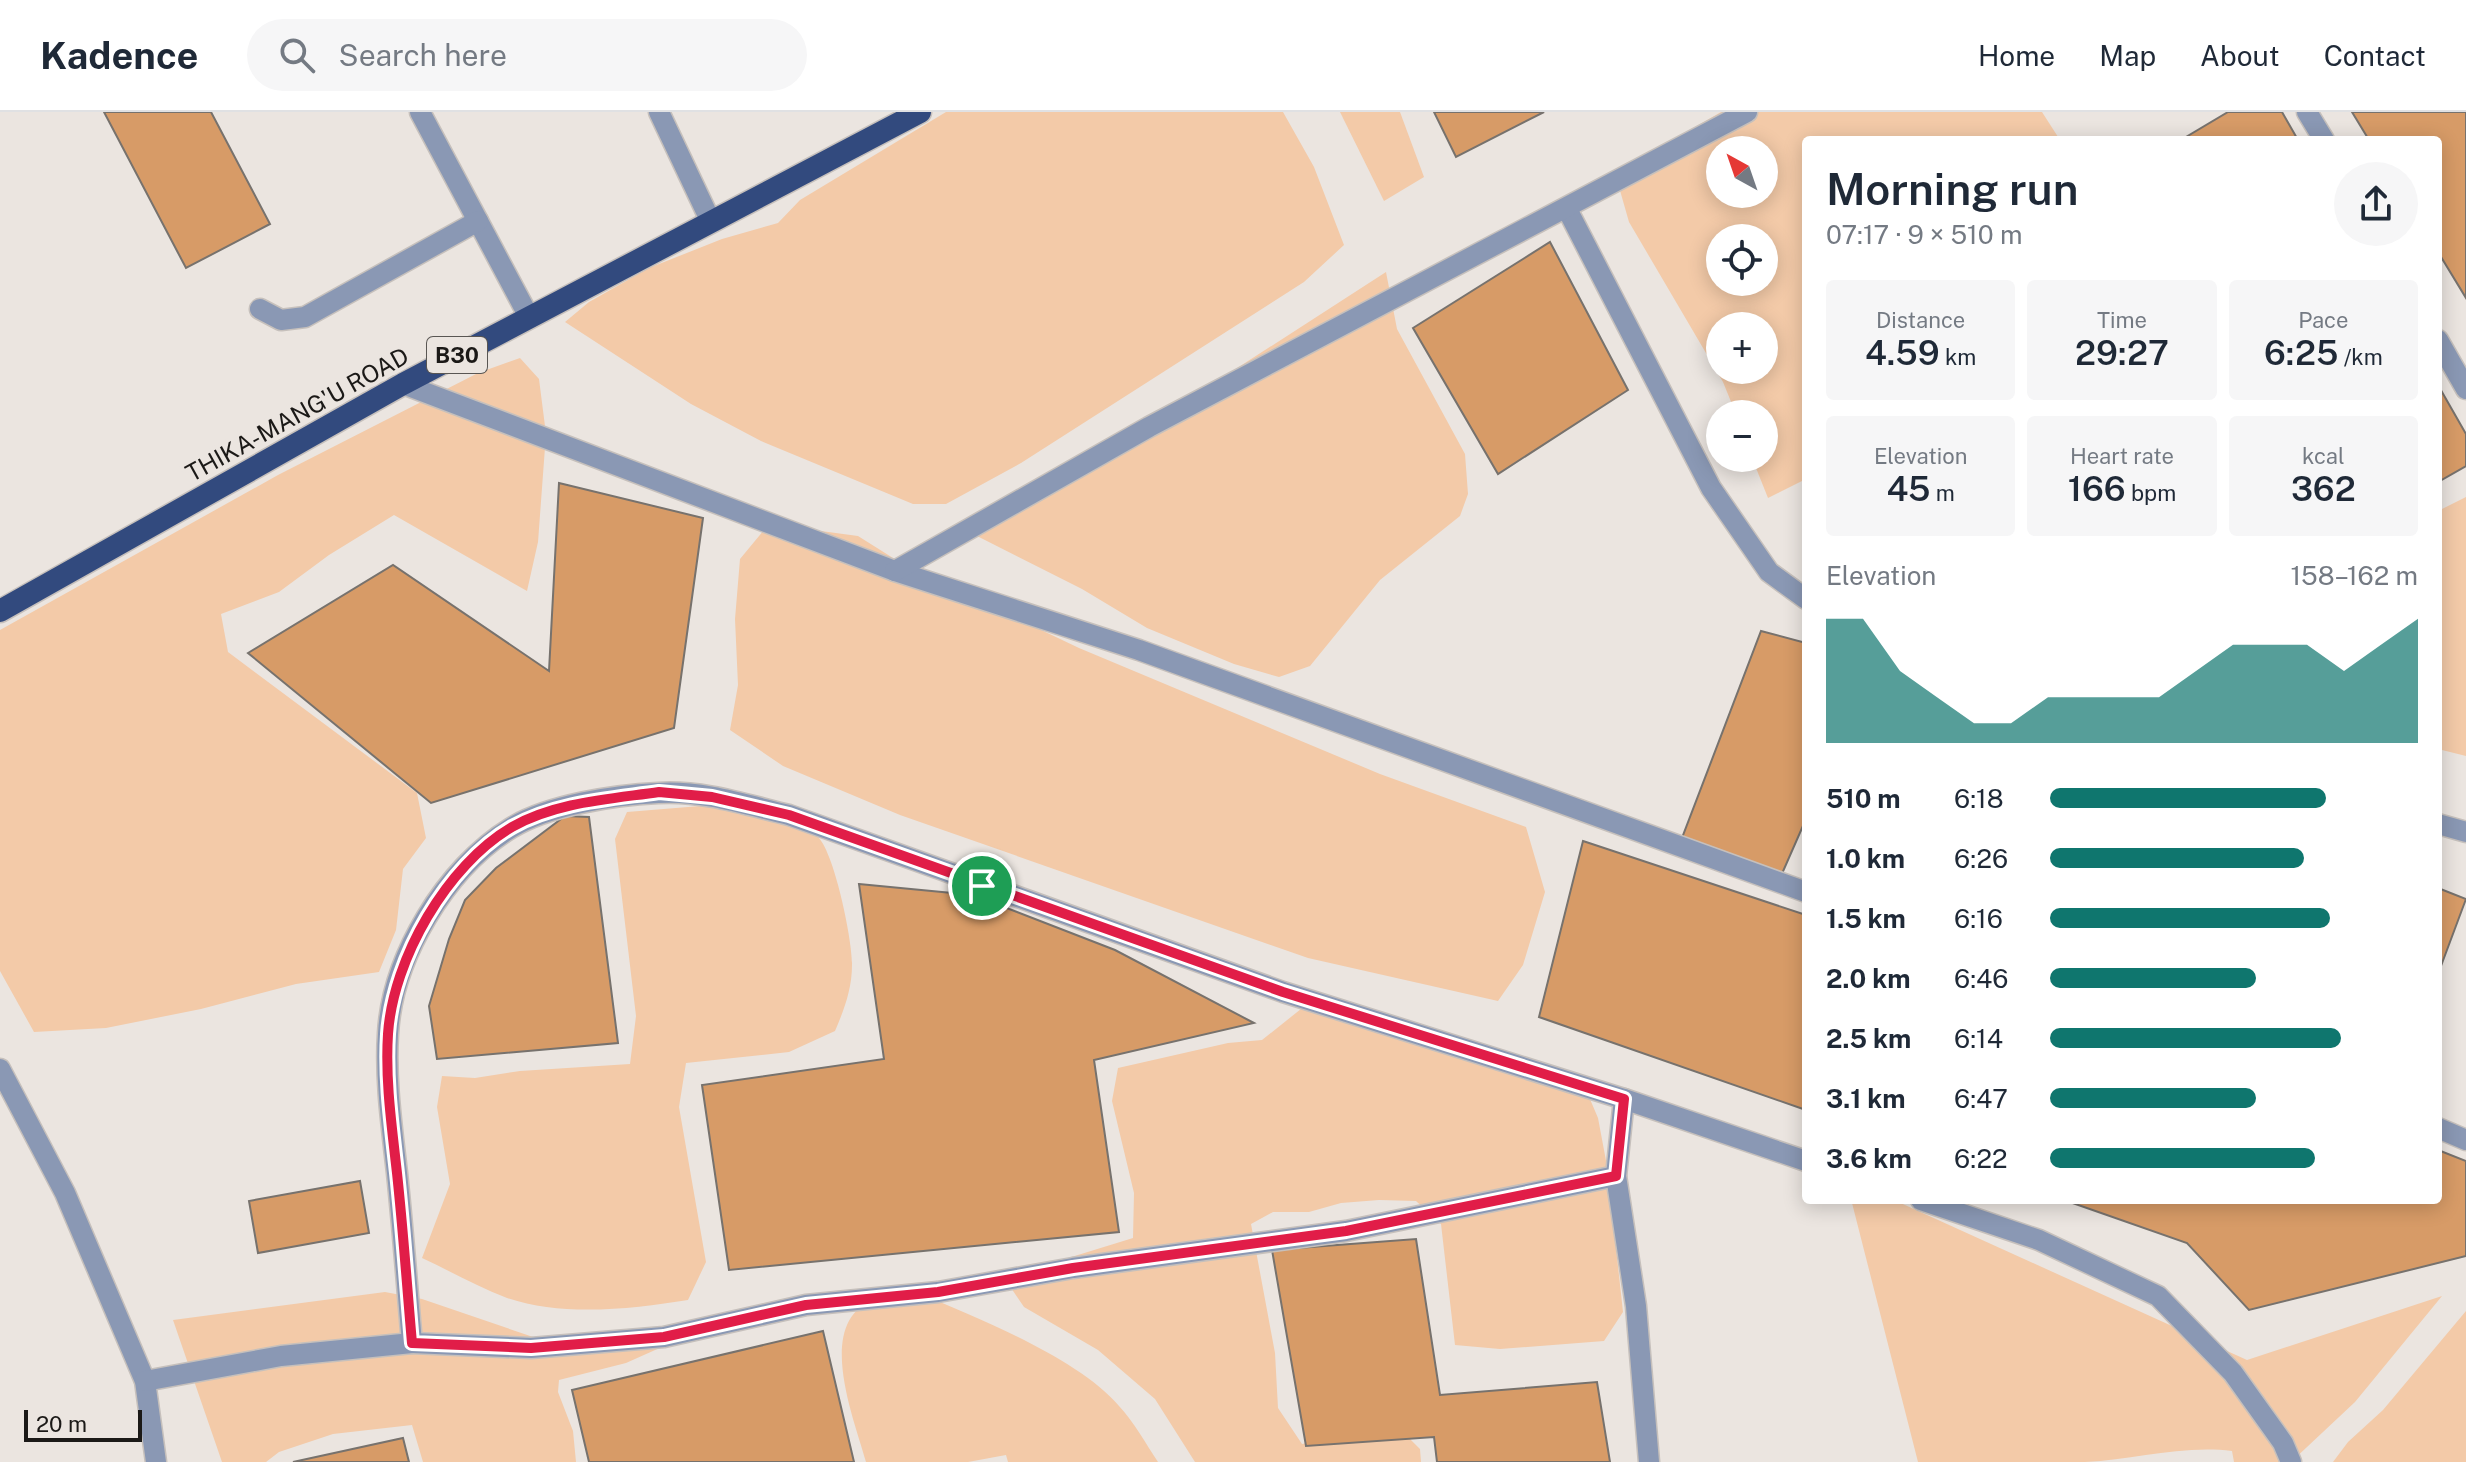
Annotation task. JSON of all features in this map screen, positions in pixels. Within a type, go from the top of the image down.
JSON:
[{"type":"highway","name":"THIKA-MANG'U ROAD","points":[[0,611],[403,384],[908,115]]},
{"type":"street","points":[[420,112],[529,317]]},
{"type":"street","points":[[659,112],[711,222]]},
{"type":"street","points":[[895,571],[1149,427],[1747,112]]},
{"type":"street","points":[[2307,112],[2322,136]]},
{"type":"street","points":[[1567,209],[1711,488],[1769,572],[1802,596]]},
{"type":"street","points":[[260,309],[281,320],[305,317],[478,221]]},
{"type":"street","points":[[2442,347],[2466,389]]},
{"type":"street","points":[[403,384],[895,571],[1198,671],[1802,891]]},
{"type":"street","points":[[412,1343],[390,1104],[388,1032],[400,975],[427,914],[457,874],[512,827],[571,805],[659,792],[712,797],[789,815],[1283,992],[1624,1099],[1802,1160]]},
{"type":"street","points":[[2442,825],[2466,832]]},
{"type":"street","points":[[0,1069],[65,1193],[145,1381],[156,1462]]},
{"type":"street","points":[[1624,1099],[1616,1176],[1636,1306],[1649,1462]]},
{"type":"street","points":[[2442,1130],[2466,1140]]},
{"type":"street","points":[[145,1381],[281,1356],[412,1343],[531,1348],[664,1337],[806,1305],[938,1292],[1073,1268],[1346,1231],[1616,1176]]},
{"type":"street","points":[[1933,1204],[2039,1240],[2158,1296],[2233,1373],[2276,1431],[2291,1462]]},
{"type":"shaded area","points":[[946,112],[1283,112],[1314,167],[1344,245],[1304,282],[1021,463],[946,504],[913,504],[761,441],[691,404],[565,322],[589,302],[649,268],[722,239],[778,223],[800,200]]},
{"type":"shaded area","points":[[1340,112],[1400,112],[1424,177],[1384,201]]},
{"type":"shaded area","points":[[1721,112],[2042,112],[2057,136],[1802,136],[1802,481],[1768,498],[1758,472],[1778,472],[1778,400],[1730,400],[1724,384],[1778,384],[1778,312],[1706,312],[1706,353],[1629,222],[1615,173]]},
{"type":"shaded area","points":[[1386,272],[1397,329],[1465,454],[1468,494],[1460,516],[1380,580],[1310,666],[1279,677],[1234,664],[1147,628],[1082,589],[977,536]]},
{"type":"shaded area","points":[[520,358],[539,379],[546,434],[538,542],[527,591],[394,515],[329,555],[279,592],[221,614],[228,652],[417,793],[426,838],[403,869],[396,930],[379,972],[296,984],[201,1009],[106,1028],[34,1032],[0,971],[0,630],[278,475],[478,373]]},
{"type":"shaded area","points":[[2466,497],[2466,756],[2442,750],[2442,509]]},
{"type":"shaded area","points":[[769,524],[858,536],[901,563],[1079,648],[1380,774],[1526,827],[1545,892],[1523,965],[1498,1001],[1308,958],[900,815],[783,766],[730,730],[738,685],[735,619],[740,559]]},
{"type":"shaded area","points":[[737,803],[789,819],[817,836],[836,877],[846,918],[852,974],[835,1031],[789,1052],[686,1063],[679,1107],[706,1262],[688,1300],[597,1310],[551,1308],[507,1298],[422,1258],[450,1184],[437,1107],[442,1076],[475,1078],[520,1071],[630,1064],[636,1016],[615,839],[627,812]]},
{"type":"shaded area","points":[[1306,1005],[1536,1060],[1584,1085],[1598,1118],[1607,1166],[1623,1312],[1604,1341],[1500,1349],[1455,1345],[1441,1224],[1416,1201],[1379,1200],[1341,1203],[1309,1212],[1273,1212],[1251,1224],[1275,1353],[1278,1408],[1302,1444],[1347,1436],[1405,1434],[1420,1449],[1421,1462],[1195,1462],[1155,1399],[1098,1350],[1024,1307],[1007,1282],[1039,1267],[1133,1238],[1134,1193],[1112,1101],[1118,1068],[1228,1043],[1262,1040]]},
{"type":"shaded area","points":[[1852,1204],[1903,1204],[2247,1360],[2442,1296],[2355,1402],[2291,1462],[2234,1462],[2232,1451],[2213,1450],[2176,1451],[2085,1462],[1918,1462]]},
{"type":"shaded area","points":[[385,1292],[422,1299],[542,1340],[700,1330],[626,1363],[559,1380],[558,1392],[573,1431],[576,1462],[423,1462],[412,1425],[333,1434],[279,1452],[266,1462],[222,1462],[173,1320]]},
{"type":"shaded area","points":[[926,1296],[1028,1342],[1080,1372],[1124,1412],[1158,1462],[1008,1462],[1006,1455],[968,1462],[866,1462],[843,1372],[842,1348],[846,1327],[857,1310],[876,1299]]},
{"type":"shaded area","points":[[2466,1311],[2466,1462],[2333,1462],[2348,1442],[2383,1410]]},
{"type":"building","points":[[104,112],[211,112],[270,224],[186,268]]},
{"type":"building","points":[[1434,112],[1544,112],[1456,157]]},
{"type":"building","points":[[2228,112],[2282,112],[2296,136],[2188,136]]},
{"type":"building","points":[[2352,112],[2466,112],[2466,298],[2442,259],[2442,136],[2367,136]]},
{"type":"building","points":[[1550,242],[1628,390],[1498,474],[1413,328]]},
{"type":"building","points":[[2442,392],[2466,434],[2466,466],[2442,480]]},
{"type":"building","points":[[559,483],[703,518],[674,728],[431,803],[248,653],[393,565],[549,671]]},
{"type":"building","points":[[1761,631],[1802,642],[1802,828],[1781,876],[1682,838]]},
{"type":"building","points":[[565,816],[589,817],[618,1043],[437,1059],[429,1006],[449,939],[465,900],[496,868]]},
{"type":"building","points":[[1583,841],[1802,914],[1802,1109],[1539,1017]]},
{"type":"building","points":[[859,884],[973,895],[1115,950],[1254,1023],[1094,1060],[1119,1232],[729,1270],[702,1085],[884,1059]]},
{"type":"building","points":[[2442,890],[2466,899],[2442,963]]},
{"type":"building","points":[[2442,1152],[2466,1161],[2466,1256],[2249,1310],[2187,1243],[2075,1204],[2442,1204]]},
{"type":"building","points":[[360,1181],[369,1233],[258,1253],[249,1201]]},
{"type":"building","points":[[1416,1239],[1440,1395],[1597,1382],[1610,1462],[1437,1462],[1434,1437],[1306,1446],[1272,1250]]},
{"type":"building","points":[[823,1331],[854,1462],[589,1462],[572,1390]]},
{"type":"building","points":[[403,1438],[409,1462],[293,1462]]},
{"type":"route","points":[[659,792],[712,797],[789,815],[982,886],[1283,992],[1624,1099],[1616,1176],[1346,1231],[1073,1268],[938,1292],[806,1305],[664,1337],[531,1348],[412,1343],[390,1104],[388,1032],[400,975],[427,914],[457,874],[512,827],[571,805],[659,792]]}]
